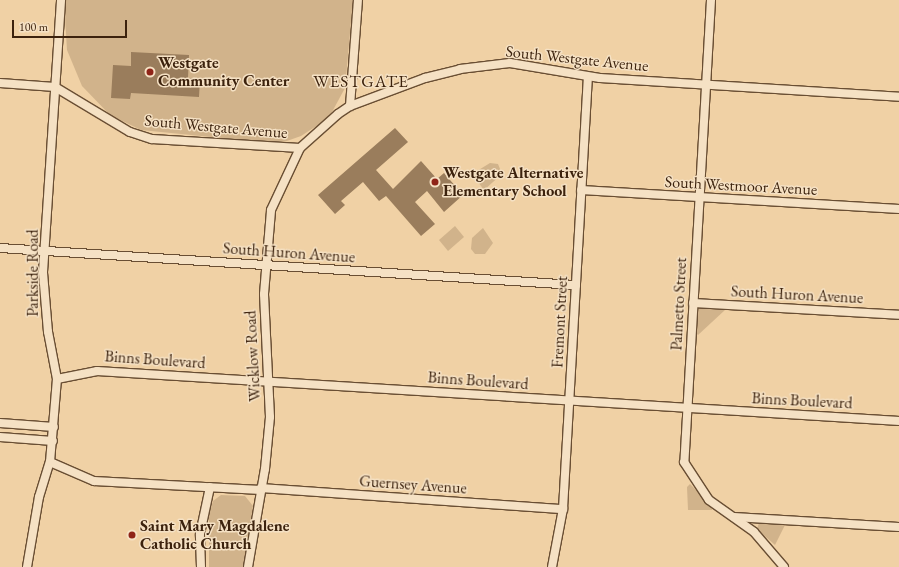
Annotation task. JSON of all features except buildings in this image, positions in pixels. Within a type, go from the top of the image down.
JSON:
[{"type":"street","name":"Parkside Road","points":[[27,567],[39,497],[50,462],[53,441],[57,379],[45,304],[45,251],[60,0]]},
{"type":"street","points":[[350,106],[358,0]]},
{"type":"street","name":"Palmetto Street","points":[[711,0],[684,462],[709,500],[754,532],[784,567]]},
{"type":"street","name":"South Westgate Avenue","points":[[0,83],[55,87],[140,136],[300,148],[350,106],[425,78],[494,64],[524,64],[588,77],[899,97]]},
{"type":"street","name":"Fremont Street","points":[[552,567],[563,509],[588,77]]},
{"type":"street","name":"Wicklow Road","points":[[248,567],[261,489],[270,417],[264,313],[265,265],[271,210],[300,148]]},
{"type":"street","name":"South Westmoor Avenue","points":[[581,190],[899,209]]},
{"type":"street","name":"South Huron Avenue","points":[[0,248],[576,285]]},
{"type":"street","name":"South Huron Avenue","points":[[693,303],[899,315]]},
{"type":"street","name":"Binns Boulevard","points":[[57,379],[97,370],[899,421]]},
{"type":"street","points":[[0,423],[54,427]]},
{"type":"street","points":[[0,437],[53,441]]},
{"type":"street","name":"Guernsey Avenue","points":[[50,462],[94,481],[261,489],[563,509]]},
{"type":"street","points":[[201,567],[200,534],[210,487]]},
{"type":"street","points":[[734,517],[899,527]]},
{"type":"shaded area","points":[[64,0],[353,0],[345,88],[332,112],[321,123],[301,136],[284,142],[272,143],[141,130],[110,115],[82,86],[67,50]]},
{"type":"shaded area","points":[[490,163],[498,164],[502,174],[484,190],[475,178],[477,171]]},
{"type":"shaded area","points":[[455,226],[464,237],[448,251],[439,240]]},
{"type":"shaded area","points":[[483,228],[493,243],[485,254],[475,254],[471,249],[472,238]]},
{"type":"shaded area","points":[[698,308],[725,310],[698,335],[696,333]]},
{"type":"shaded area","points":[[690,484],[711,505],[712,510],[688,510],[687,487]]},
{"type":"shaded area","points":[[221,495],[245,496],[253,506],[244,567],[209,567],[209,514],[213,501]]},
{"type":"shaded area","points":[[759,523],[785,525],[775,545],[757,529]]},
{"type":"place","name":"Westgate Community Center","points":[[150,72]]},
{"type":"place","name":"Westgate Alternative Elementary School","points":[[435,182]]},
{"type":"place","name":"Saint Mary Magdalene Catholic Church","points":[[132,535]]},
{"type":"district","name":"WESTGATE","points":[[361,82]]}]
